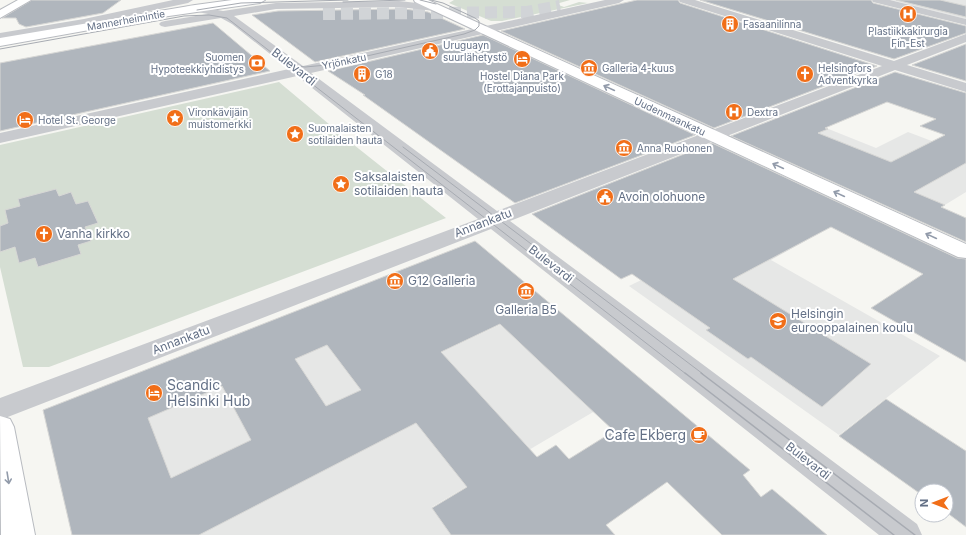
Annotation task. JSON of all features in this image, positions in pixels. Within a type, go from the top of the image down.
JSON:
[{"type":"main road","points":[[4,21],[26,0]]},
{"type":"main road","points":[[207,5],[260,0]]},
{"type":"main road","name":"Uudenmaankatu","points":[[419,0],[966,252]]},
{"type":"main road","name":"Mannerheimintie","points":[[0,42],[183,3]]},
{"type":"main road","name":"Mannerheimintie","points":[[0,54],[165,24],[195,16],[207,5]]},
{"type":"main road","points":[[0,427],[18,535]]},
{"type":"street","points":[[108,17],[129,0]]},
{"type":"street","points":[[560,6],[581,0],[603,4]]},
{"type":"street","name":"Yrjönkatu","points":[[0,138],[619,0]]},
{"type":"street","points":[[877,0],[966,22]]},
{"type":"street","name":"Bulevardi","points":[[0,37],[183,3],[207,5],[248,31],[905,535]]},
{"type":"street","name":"Mannerheimintie","points":[[165,24],[223,14],[285,6],[399,4],[435,8]]},
{"type":"street","points":[[4,21],[42,29]]},
{"type":"street","points":[[765,23],[894,65],[924,72],[959,83]]},
{"type":"street","name":"Annankatu","points":[[0,409],[966,38]]},
{"type":"shaded area","points":[[454,0],[570,0],[556,4],[564,7],[579,2],[588,3],[502,21],[491,21],[449,3]]},
{"type":"shaded area","points":[[891,0],[966,0],[966,19],[914,6]]},
{"type":"shaded area","points":[[279,82],[349,141],[446,218],[49,367],[23,367],[0,267],[0,145]]},
{"type":"shaded area","points":[[796,116],[876,148],[908,132],[966,154],[966,192],[922,219]]},
{"type":"shaded area","name":"Helsingin eurooppalainen koulu","points":[[766,219],[807,240],[771,260],[940,356],[839,435],[629,286]]},
{"type":"shaded area","points":[[548,302],[644,382],[432,507],[451,535],[72,535],[43,410],[301,309],[361,390]]},
{"type":"building","points":[[32,0],[121,0],[103,13],[26,27],[19,24],[16,18],[2,18]]},
{"type":"building","points":[[637,0],[678,0],[680,3],[877,66],[714,128],[501,31]]},
{"type":"building","points":[[700,0],[871,0],[873,3],[966,26],[966,33],[894,59]]},
{"type":"building","points":[[896,0],[940,0],[966,6],[966,17]]},
{"type":"building","points":[[404,9],[428,12],[465,29],[315,62],[252,15],[278,11]]},
{"type":"building","points":[[213,23],[270,71],[0,131],[0,63]]},
{"type":"building","points":[[483,35],[695,135],[515,203],[363,95],[365,95],[328,71]]},
{"type":"building","points":[[966,44],[966,81],[912,65]]},
{"type":"building","points":[[895,72],[966,93],[966,163],[914,192],[945,205],[941,207],[966,218],[966,242],[731,136]],"holes":[[[887,102],[936,119],[920,126],[945,135],[891,162],[818,133],[828,129],[825,128]]]},
{"type":"building","points":[[712,143],[957,258],[966,259],[966,362],[871,308],[923,274],[831,227],[733,279],[871,364],[822,407],[751,357],[748,359],[706,330],[710,328],[632,274],[621,279],[532,214]]},
{"type":"building","name":"Vanha kirkko","points":[[56,189],[59,196],[71,192],[76,204],[88,201],[98,223],[85,227],[91,241],[78,245],[81,254],[38,267],[35,258],[19,263],[15,247],[0,252],[0,226],[8,223],[5,210],[20,206],[18,199]]},
{"type":"building","points":[[475,241],[750,470],[743,475],[761,497],[772,489],[827,535],[722,535],[667,482],[606,525],[615,535],[451,535],[432,508],[467,487],[416,423],[199,535],[72,535],[43,410]],"holes":[[[500,324],[614,431],[569,459],[556,445],[537,457],[441,352]],[[327,345],[361,390],[326,406],[295,359]],[[222,386],[251,440],[171,478],[148,418]]]},
{"type":"building","points":[[886,399],[966,451],[966,527],[954,518],[954,483],[914,483],[914,489],[839,436]]},
{"type":"tunnel","points":[[323,14],[527,12],[560,6]]},
{"type":"tram line","points":[[197,10],[241,3],[348,0]]},
{"type":"tram line","points":[[343,2],[405,0]]},
{"type":"tram line","points":[[420,0],[436,4]]},
{"type":"tram line","points":[[287,64],[305,67],[327,65],[464,34],[475,30],[479,26],[479,21],[475,18],[443,3],[431,0]]},
{"type":"tram line","points":[[0,49],[184,16],[209,15],[227,18],[686,374]]},
{"type":"tram line","points":[[403,147],[703,374]]},
{"type":"tram line","points":[[685,373],[894,535]]},
{"type":"tram line","points":[[701,373],[915,535]]},
{"type":"place","name":"Plastiikkakirurgia Fin-Est","points":[[908,14]]},
{"type":"place","name":"Fasaanilinna","points":[[730,24]]},
{"type":"place","name":"Uruguayn suurlähetystö","points":[[430,51]]},
{"type":"place","name":"Hostel Diana Park (Erottajanpuisto)","points":[[522,59]]},
{"type":"place","name":"Suomen Hypoteekkiyhdistys","points":[[257,63]]},
{"type":"place","name":"Galleria 4-kuus","points":[[589,68]]},
{"type":"place","name":"G18","points":[[362,74]]},
{"type":"place","name":"Helsingfors Adventkyrka","points":[[805,74]]},
{"type":"place","name":"Dextra","points":[[734,112]]},
{"type":"place","name":"Vironkävijäin muistomerkki","points":[[175,118]]},
{"type":"place","name":"Hotel St. George","points":[[25,120]]},
{"type":"place","name":"Suomalaisten sotilaiden hauta","points":[[295,134]]},
{"type":"place","name":"Anna Ruohonen","points":[[624,148]]},
{"type":"place","name":"Saksalaisten sotilaiden hauta","points":[[341,184]]},
{"type":"place","name":"Avoin olohuone","points":[[605,197]]},
{"type":"place","name":"Vanha kirkko","points":[[44,234]]},
{"type":"place","name":"G12 Galleria","points":[[395,281]]},
{"type":"place","name":"Galleria B5","points":[[526,291]]},
{"type":"place","name":"Helsingin eurooppalainen koulu","points":[[778,321]]},
{"type":"place","name":"Scandic Helsinki Hub","points":[[154,393]]},
{"type":"place","name":"Cafe Ekberg","points":[[699,435]]}]
